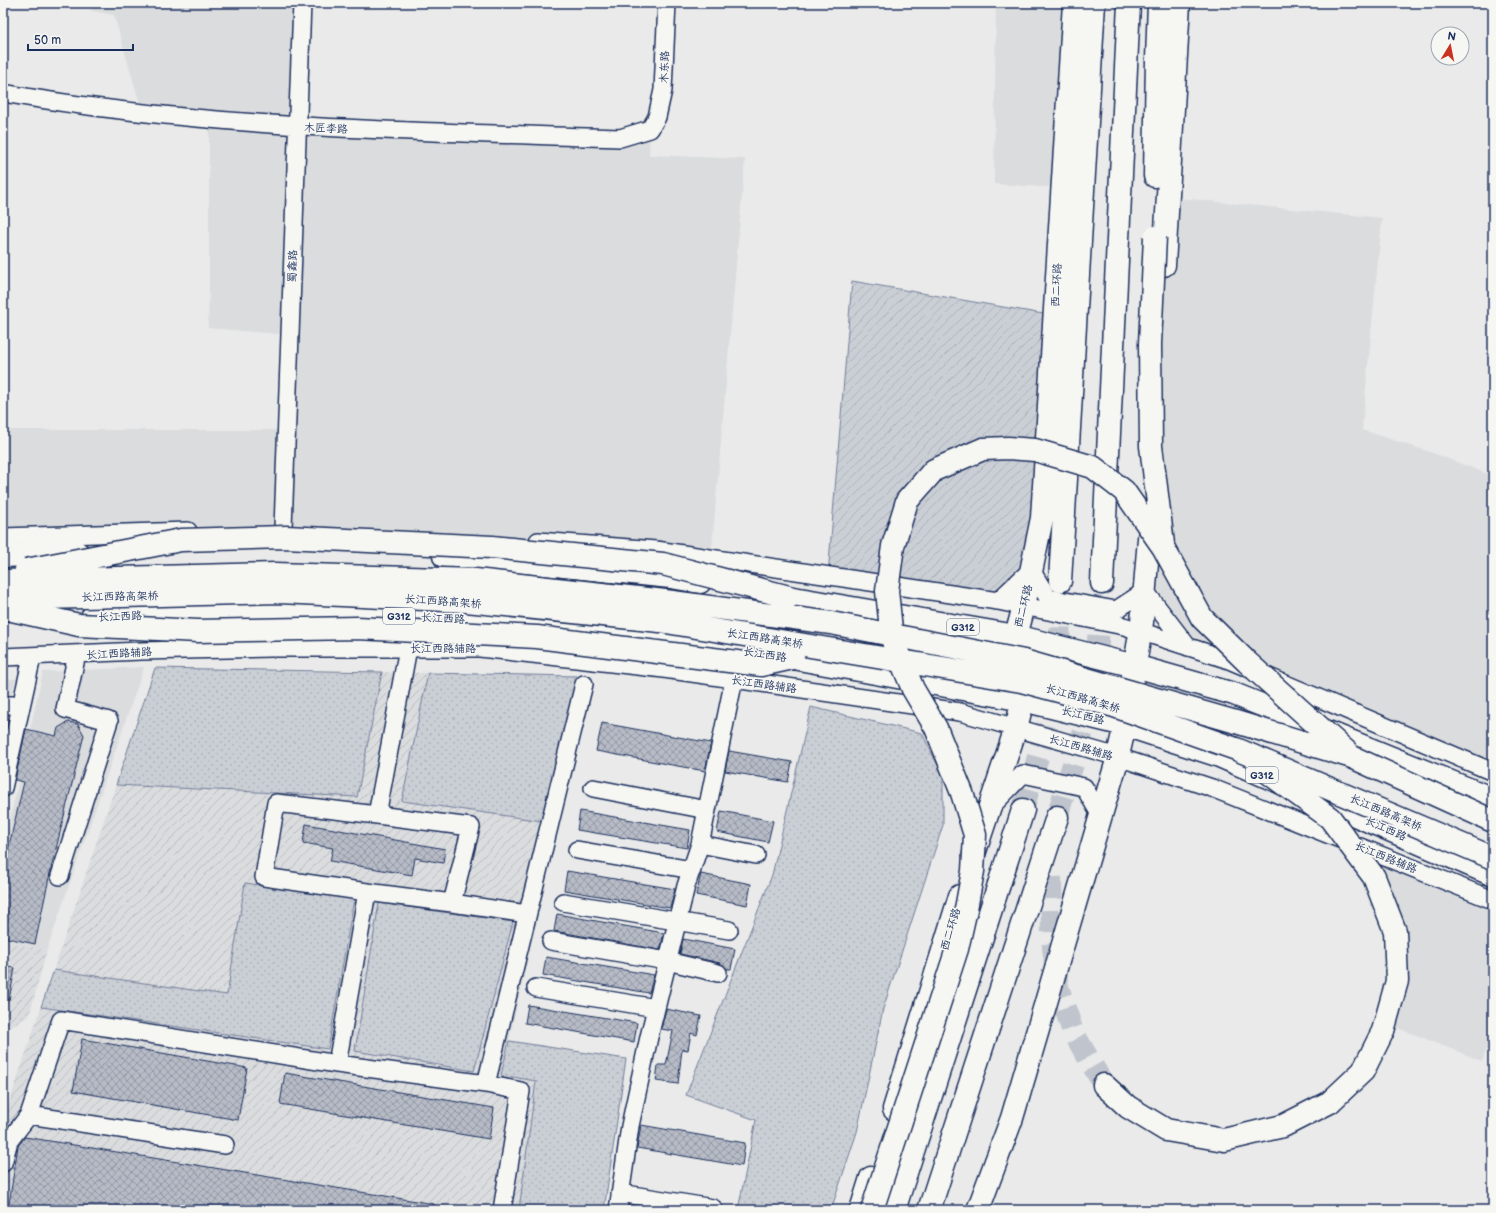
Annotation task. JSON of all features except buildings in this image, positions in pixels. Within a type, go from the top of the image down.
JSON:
[{"type":"highway","name":"西二环路","points":[[861,1210],[967,873],[1016,728],[1023,700],[1016,636],[1024,606],[1042,518],[1074,3]]},
{"type":"highway","name":"西二环路","points":[[1060,581],[1094,3]]},
{"type":"highway","points":[[1102,583],[1129,3]]},
{"type":"highway","points":[[1159,3],[1155,237],[1150,344],[1151,446],[1163,547]]},
{"type":"highway","points":[[978,1210],[1012,1118],[1102,816],[1125,725],[1141,631],[1158,425],[1166,224],[1174,114],[1179,3]]},
{"type":"highway","points":[[872,1210],[957,950],[966,909],[973,864],[975,835],[962,793],[936,728],[913,689],[892,639],[887,591],[893,546],[907,501],[934,470],[983,449],[1008,448],[1035,450],[1093,467],[1124,491],[1163,547],[1202,618],[1247,662],[1352,757]]},
{"type":"highway","points":[[3,575],[181,540],[286,537],[492,546],[663,564],[789,597]]},
{"type":"highway","name":"G312","points":[[3,556],[280,547],[473,557],[671,577],[1016,636],[1135,666],[1234,694],[1493,799]]},
{"type":"highway","name":"长江西路高架桥","points":[[3,581],[275,574],[475,580],[831,623],[1024,661],[1236,722],[1352,757],[1493,821]]},
{"type":"highway","name":"长江西路高架桥","points":[[3,599],[280,592],[466,601],[660,621],[1021,681],[1114,706],[1236,749],[1493,858]]},
{"type":"highway","points":[[3,608],[79,625],[198,632],[357,628],[537,637],[761,665],[794,658]]},
{"type":"highway","name":"长江西路","points":[[3,620],[273,611],[458,618],[664,637],[794,658],[1023,700],[1125,725],[1217,755],[1493,875]]},
{"type":"highway","points":[[1104,1084],[1128,1107],[1166,1130],[1224,1140],[1283,1126],[1330,1102],[1362,1071],[1383,1031],[1397,981],[1395,931],[1374,877],[1330,818],[1236,749]]},
{"type":"highway","points":[[894,1210],[1023,810]]},
{"type":"highway","points":[[929,1210],[1054,826],[1051,877]]},
{"type":"street","name":"蜀鑫路","points":[[283,528],[302,3]]},
{"type":"street","name":"木东路","points":[[650,128],[657,118],[663,90],[666,3]]},
{"type":"street","name":"木匠李路","points":[[3,94],[49,102],[142,114],[297,126],[620,138],[650,128]]},
{"type":"street","points":[[3,536],[283,528],[494,538],[656,550],[998,600],[1124,626],[1229,660],[1493,772]]},
{"type":"street","points":[[998,600],[1031,570],[1048,598],[1116,610],[1145,591],[1188,647]]},
{"type":"street","name":"长江西路辅路","points":[[3,657],[32,657],[141,651],[270,648],[480,648],[664,669],[960,712],[1118,757],[1212,788],[1493,900]]},
{"type":"street","points":[[377,815],[408,648]]},
{"type":"street","points":[[60,876],[109,721],[65,709],[77,654]]},
{"type":"street","points":[[3,788],[32,657]]},
{"type":"street","points":[[618,1210],[630,1126],[656,1008],[678,921],[700,844],[734,679]]},
{"type":"street","points":[[486,1084],[584,684]]},
{"type":"street","points":[[3,705],[21,705]]},
{"type":"street","points":[[989,808],[1023,774],[1084,787],[1102,816]]},
{"type":"street","points":[[593,788],[707,810]]},
{"type":"street","points":[[452,903],[470,827],[276,803],[264,877],[527,914]]},
{"type":"street","points":[[700,844],[756,855]]},
{"type":"street","points":[[577,850],[692,870]]},
{"type":"street","points":[[337,1064],[367,892]]},
{"type":"street","points":[[563,902],[729,930]]},
{"type":"street","points":[[551,941],[668,962],[718,973]]},
{"type":"street","points":[[536,988],[656,1008]]},
{"type":"street","points":[[3,1163],[9,1141],[29,1115],[61,1020],[337,1064],[486,1084],[521,1091],[502,1210]]},
{"type":"street","points":[[29,1115],[224,1144]]},
{"type":"street","points":[[620,1193],[713,1208],[713,1210]]},
{"type":"shaded area","points":[[89,3],[302,3],[297,126],[620,138],[650,129],[649,155],[745,159],[711,558],[3,537],[3,430],[287,430],[290,335],[208,328],[209,119],[143,114],[114,15],[92,11]]},
{"type":"shaded area","points":[[996,3],[1074,3],[1062,188],[994,184]]},
{"type":"shaded area","points":[[1168,197],[1382,218],[1362,430],[1430,452],[1493,476],[1493,772],[1188,647],[1145,591]]},
{"type":"shaded area","points":[[852,281],[1055,316],[1031,570],[998,601],[828,575]]},
{"type":"shaded area","points":[[144,667],[47,950],[3,941],[3,851],[43,672]]},
{"type":"shaded area","points":[[155,668],[593,676],[509,1040],[626,1059],[604,1210],[3,1210],[3,1121]]},
{"type":"shaded area","points":[[155,668],[382,672],[357,797],[116,785]]},
{"type":"shaded area","points":[[428,673],[577,676],[542,821],[402,801]]},
{"type":"shaded area","points":[[3,679],[16,679],[3,731]]},
{"type":"shaded area","points":[[811,707],[922,733],[943,776],[943,825],[883,1009],[857,1132],[831,1210],[738,1210],[756,1120],[686,1095],[772,875]]},
{"type":"shaded area","points":[[1348,842],[1493,900],[1493,1033],[1482,1061],[1385,1023],[1395,931]]},
{"type":"shaded area","points":[[245,883],[354,899],[328,1049],[41,1007],[54,970],[227,995]]},
{"type":"shaded area","points":[[379,903],[513,922],[474,1071],[355,1051]]},
{"type":"shaded area","points":[[3,941],[47,950],[29,1016],[8,1029],[3,1049]]},
{"type":"shaded area","points":[[509,1041],[626,1059],[604,1210],[519,1210],[536,1081],[501,1075]]},
{"type":"tunnel","points":[[1057,817],[1083,731],[1096,670],[1102,583]]},
{"type":"tunnel","points":[[1023,810],[1047,725],[1059,662],[1060,593]]},
{"type":"tunnel","points":[[1051,877],[1052,939],[1058,987],[1073,1032],[1104,1085]]}]
